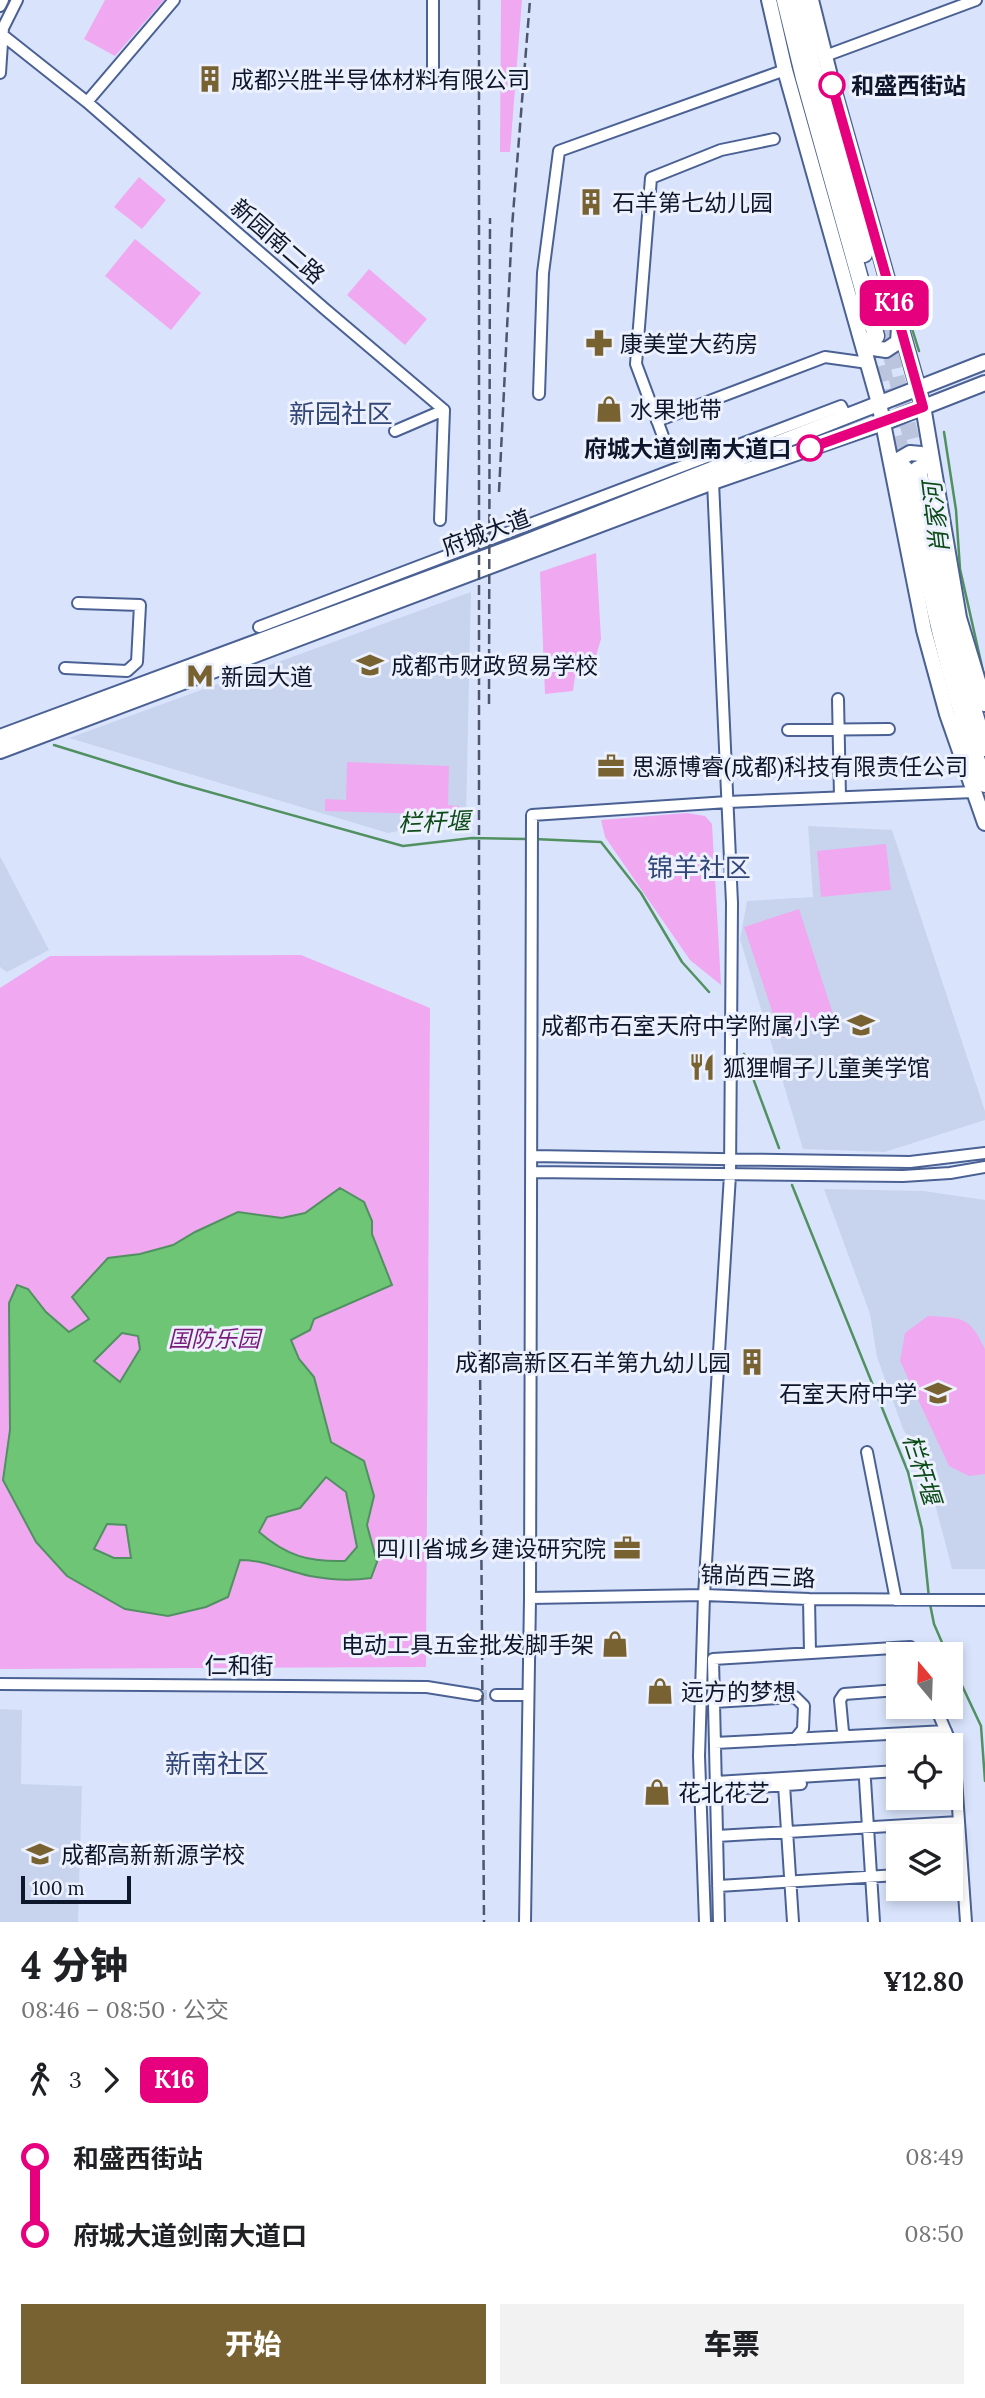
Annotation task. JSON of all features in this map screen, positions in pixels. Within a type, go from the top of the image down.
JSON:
[{"type":"highway","points":[[785,0],[804,78],[880,331]]},
{"type":"highway","points":[[797,0],[880,331]]},
{"type":"highway","points":[[911,469],[938,631],[979,744],[979,788]]},
{"type":"main road","points":[[769,0],[785,71],[880,331],[918,388],[959,618],[984,700],[979,744]]},
{"type":"main road","points":[[811,0],[880,331],[868,363],[879,403],[924,630],[947,714],[979,788],[985,823]]},
{"type":"main road","name":"府城大道","points":[[0,737],[518,545],[985,362]]},
{"type":"main road","name":"府城大道","points":[[0,751],[713,482],[883,423],[985,383]]},
{"type":"main road","points":[[895,486],[898,460],[911,453],[921,454],[934,478]]},
{"type":"main road","points":[[947,714],[979,744]]},
{"type":"street","points":[[0,6],[3,0]]},
{"type":"street","points":[[0,73],[1,34],[17,0]]},
{"type":"street","points":[[87,102],[174,0]]},
{"type":"street","points":[[433,0],[433,75]]},
{"type":"street","points":[[825,57],[976,0]]},
{"type":"street","name":"新园南二路","points":[[1,34],[87,102],[444,410]]},
{"type":"street","points":[[539,394],[543,273],[559,151],[785,71]]},
{"type":"street","points":[[667,447],[636,364],[650,178],[721,150],[774,139]]},
{"type":"street","points":[[657,421],[825,357],[868,363]]},
{"type":"street","points":[[259,626],[841,406],[846,416]]},
{"type":"street","points":[[395,431],[444,410],[440,520]]},
{"type":"street","points":[[705,1922],[699,1756],[704,1595],[730,1175],[732,903],[713,482]]},
{"type":"street","points":[[65,668],[127,671],[137,662],[140,605],[78,603]]},
{"type":"street","points":[[838,699],[840,797]]},
{"type":"street","points":[[788,730],[888,729]]},
{"type":"street","points":[[525,1922],[530,1598],[532,815],[979,788]]},
{"type":"street","points":[[531,1156],[910,1162],[985,1153]]},
{"type":"street","points":[[531,1172],[903,1176],[950,1173],[985,1167]]},
{"type":"street","points":[[867,1452],[896,1600]]},
{"type":"street","name":"锦尚西三路","points":[[530,1598],[704,1595],[809,1599],[985,1600]]},
{"type":"street","points":[[809,1599],[810,1653]]},
{"type":"street","points":[[719,1922],[713,1659],[886,1648]]},
{"type":"street","name":"仁和街","points":[[0,1684],[427,1687],[477,1695]]},
{"type":"street","points":[[847,1736],[843,1731],[839,1700],[844,1694],[886,1691]]},
{"type":"street","points":[[496,1695],[528,1695]]},
{"type":"street","points":[[714,1702],[795,1697],[804,1706],[803,1730],[795,1739]]},
{"type":"street","points":[[715,1743],[946,1731],[941,1719]]},
{"type":"street","points":[[716,1786],[886,1772]]},
{"type":"street","points":[[716,1786],[886,1779]]},
{"type":"street","points":[[864,1780],[874,1922]]},
{"type":"street","points":[[784,1785],[793,1922]]},
{"type":"street","points":[[717,1836],[959,1822],[958,1810]]},
{"type":"street","points":[[718,1886],[886,1876]]},
{"type":"street","points":[[962,1901],[966,1922]]},
{"type":"shaded area","name":"成都市财政贸易学校","points":[[471,592],[466,818],[388,833],[69,738]]},
{"type":"shaded area","name":"成都市石室天府中学附属小学","points":[[808,826],[892,830],[985,1111],[985,1120],[885,1152],[803,1149],[740,939],[747,901],[813,897]]},
{"type":"shaded area","points":[[0,856],[49,950],[7,972],[0,967]]},
{"type":"shaded area","points":[[340,1188],[364,1202],[372,1221],[372,1234],[392,1285],[314,1319],[310,1330],[291,1340],[299,1359],[314,1377],[331,1442],[364,1461],[374,1496],[367,1525],[377,1562],[371,1578],[325,1578],[240,1560],[228,1597],[206,1607],[168,1616],[125,1609],[67,1576],[36,1542],[3,1480],[10,1430],[9,1303],[17,1285],[28,1289],[46,1312],[69,1332],[89,1319],[72,1297],[108,1258],[140,1254],[173,1245],[238,1212],[282,1218],[305,1213]],"holes":[[[122,1333],[138,1336],[140,1349],[120,1382],[94,1361]],[[326,1477],[346,1492],[357,1547],[345,1561],[299,1556],[279,1547],[259,1532],[267,1517],[300,1508]],[[107,1524],[126,1525],[131,1558],[114,1558],[94,1549]]]},
{"type":"shaded area","name":"石室天府中学","points":[[824,1189],[924,1191],[985,1200],[985,1569],[952,1569],[924,1462],[903,1429],[877,1357],[870,1314]]},
{"type":"shaded area","name":"成都高新新源学校","points":[[0,1709],[22,1710],[21,1784],[82,1786],[78,1922],[0,1922]]},
{"type":"green space","points":[[105,0],[164,0],[115,56],[84,39]]},
{"type":"green space","points":[[501,0],[522,0],[510,152],[500,152]]},
{"type":"green space","points":[[139,177],[166,200],[142,229],[114,207]]},
{"type":"green space","points":[[135,239],[201,293],[171,330],[105,276]]},
{"type":"green space","points":[[369,269],[427,319],[405,345],[347,295]]},
{"type":"green space","points":[[596,553],[601,639],[593,666],[576,669],[573,691],[545,694],[540,572]]},
{"type":"green space","points":[[347,762],[449,766],[448,805],[459,806],[459,815],[325,811],[325,799],[346,800]]},
{"type":"green space","points":[[687,813],[705,816],[712,824],[721,985],[690,960],[605,837],[601,820]]},
{"type":"green space","points":[[886,844],[891,890],[821,897],[817,851]]},
{"type":"green space","points":[[799,909],[835,1020],[781,1038],[744,927]]},
{"type":"green space","name":"国防乐园","points":[[301,955],[430,1008],[426,1667],[0,1669],[0,988],[50,956]]},
{"type":"green space","points":[[928,1316],[964,1321],[974,1330],[985,1349],[985,1474],[969,1476],[949,1466],[900,1361],[905,1333]]},
{"type":"waterway","name":"肖家河","points":[[877,217],[880,229]]},
{"type":"waterway","name":"肖家河","points":[[909,319],[919,351]]},
{"type":"waterway","name":"肖家河","points":[[944,432],[956,510],[960,569],[985,680]]},
{"type":"waterway","name":"栏杆堰","points":[[54,745],[177,783],[403,846],[472,838],[528,839]]},
{"type":"waterway","name":"栏杆堰","points":[[534,839],[601,842],[641,893],[682,962],[709,992]]},
{"type":"waterway","name":"栏杆堰","points":[[744,1054],[779,1148]]},
{"type":"waterway","name":"栏杆堰","points":[[792,1185],[908,1472],[922,1529],[929,1598]]},
{"type":"waterway","name":"栏杆堰","points":[[930,1604],[934,1624],[942,1642]]},
{"type":"waterway","name":"栏杆堰","points":[[963,1688],[981,1726],[985,1781]]},
{"type":"tunnel","points":[[885,330],[918,467]]},
{"type":"tunnel","points":[[877,342],[905,469]]},
{"type":"tunnel","points":[[477,1695],[496,1695]]},
{"type":"railway","points":[[479,0],[479,1217],[484,1922]]},
{"type":"railway","points":[[499,492],[512,227],[530,0]]},
{"type":"railway","points":[[489,704],[490,218]]},
{"type":"bus line","name":"K16","points":[[810,448],[923,407],[832,85]]},
{"type":"place","name":"成都兴胜半导体材料有限公司","points":[[210,79]]},
{"type":"place","name":"和盛西街站","points":[[832,85]]},
{"type":"place","name":"石羊第七幼儿园","points":[[591,202]]},
{"type":"place","name":"康美堂大药房","points":[[599,343]]},
{"type":"place","name":"水果地带","points":[[609,409]]},
{"type":"place","name":"府城大道剑南大道口","points":[[810,448]]},
{"type":"place","name":"成都市财政贸易学校","points":[[370,665]]},
{"type":"place","name":"新园大道","points":[[200,676]]},
{"type":"place","name":"思源博睿(成都)科技有限责任公司","points":[[611,766]]},
{"type":"place","name":"成都市石室天府中学附属小学","points":[[861,1025]]},
{"type":"place","name":"狐狸帽子儿童美学馆","points":[[702,1067]]},
{"type":"place","name":"成都高新区石羊第九幼儿园","points":[[752,1362]]},
{"type":"place","name":"石室天府中学","points":[[938,1393]]},
{"type":"place","name":"四川省城乡建设研究院","points":[[627,1548]]},
{"type":"place","name":"电动工具五金批发脚手架","points":[[615,1644]]},
{"type":"place","name":"远方的梦想","points":[[660,1691]]},
{"type":"place","name":"花北花艺","points":[[657,1792]]},
{"type":"place","name":"成都高新新源学校","points":[[40,1854]]},
{"type":"district","name":"新园社区","points":[[341,413]]},
{"type":"district","name":"锦羊社区","points":[[699,867]]},
{"type":"district","name":"新南社区","points":[[217,1763]]}]
